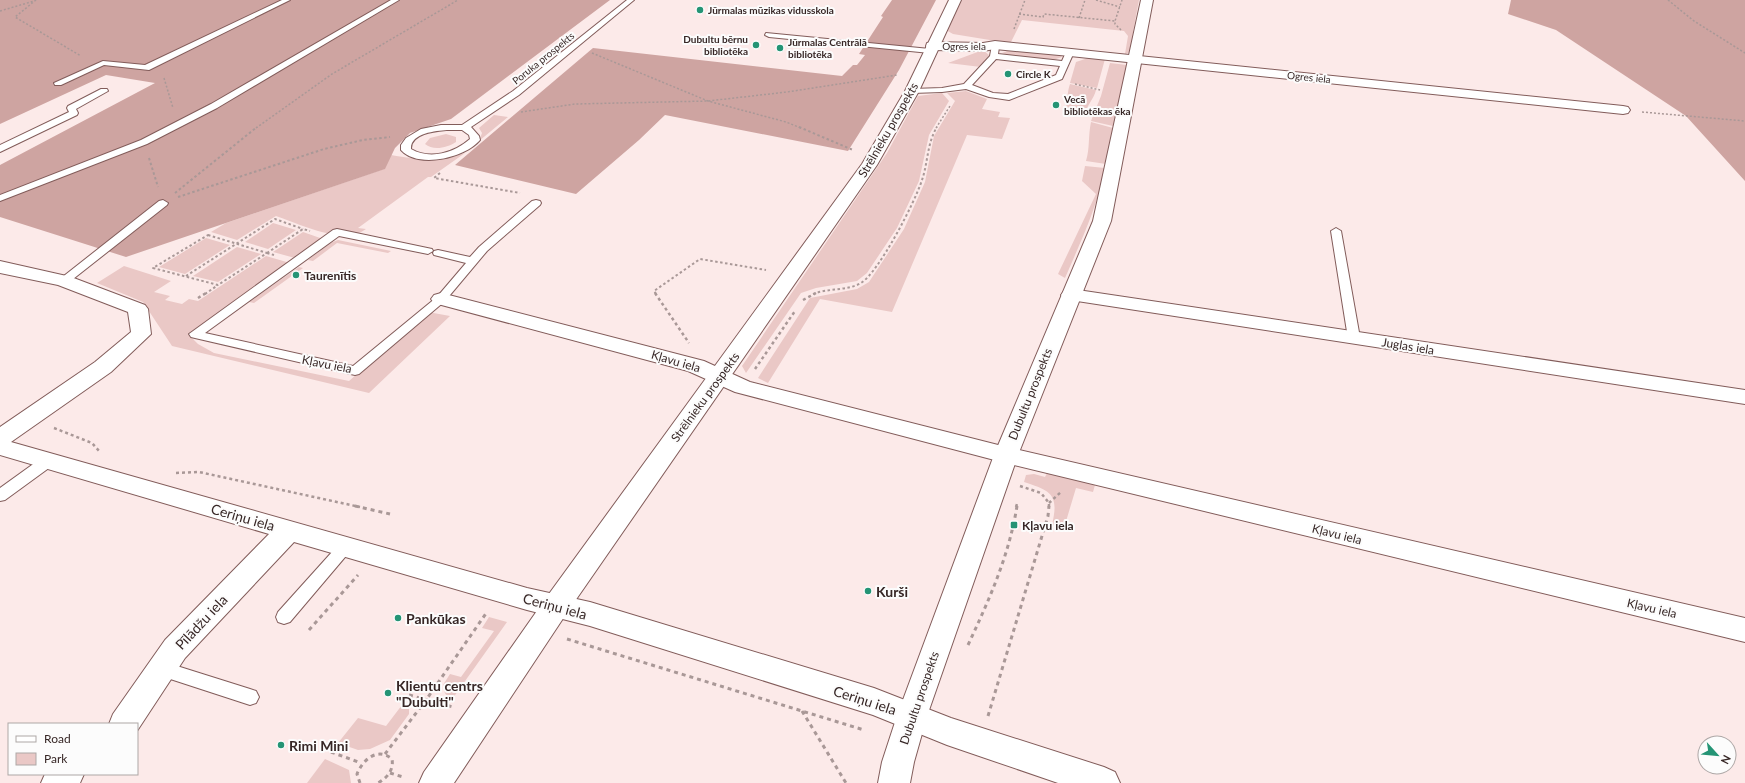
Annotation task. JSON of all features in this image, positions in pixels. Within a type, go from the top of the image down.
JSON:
[{"type":"street","name":"Strēlnieku prospekts","points":[[435,783],[556,606],[869,165],[905,83],[933,44],[955,0]]},
{"type":"street","name":"Dubultu prospekts","points":[[894,783],[898,762],[912,716],[1006,455],[1102,221],[1147,0]]},
{"type":"street","name":"Ogres iela","points":[[933,44],[996,49],[1070,52],[1136,58],[1623,110]]},
{"type":"street","points":[[0,267],[64,281],[138,308],[141,334],[103,367],[0,438]]},
{"type":"street","name":"Juglas iela","points":[[1071,295],[1745,397]]},
{"type":"street","name":"Kļavu iela","points":[[441,299],[696,366],[743,387],[1006,455],[1745,630]]},
{"type":"street","name":"Ceriņu iela","points":[[0,447],[556,606],[590,614],[867,700],[912,716],[947,731],[1104,783]]},
{"type":"street","name":"Pīlādžu iela","points":[[125,723],[175,649],[289,530]]},
{"type":"street","points":[[57,783],[67,775]]},
{"type":"lane","points":[[58,82],[103,63],[146,68],[287,0]]},
{"type":"lane","points":[[0,198],[144,142],[164,132],[214,106],[396,0]]},
{"type":"lane","name":"Poruka prospekts","points":[[464,128],[516,93],[631,0]]},
{"type":"lane","points":[[769,35],[933,44]]},
{"type":"lane","points":[[969,84],[996,49],[1065,64]]},
{"type":"lane","points":[[969,84],[992,95],[1009,97],[1058,77],[1070,52]]},
{"type":"lane","points":[[905,83],[942,90],[969,84],[986,84]]},
{"type":"lane","points":[[1015,87],[1029,89]]},
{"type":"lane","points":[[0,149],[74,114],[71,108],[104,91]]},
{"type":"lane","points":[[447,127],[464,128],[473,132],[476,136],[474,140],[462,150],[441,156],[419,156],[411,154],[406,150],[406,145],[413,137],[425,131],[447,127]]},
{"type":"lane","points":[[64,281],[163,203]]},
{"type":"lane","points":[[441,299],[483,249],[536,203]]},
{"type":"lane","points":[[1336,231],[1354,338]]},
{"type":"lane","points":[[333,235],[473,260]]},
{"type":"lane","name":"Kļavu iela","points":[[333,235],[195,334],[355,371],[441,299]]},
{"type":"lane","points":[[0,496],[48,460]]},
{"type":"lane","points":[[284,617],[346,546]]},
{"type":"lane","points":[[161,669],[250,697]]},
{"type":"path","points":[[0,11],[36,0]]},
{"type":"path","points":[[36,0],[15,17],[88,60],[103,63]]},
{"type":"path","points":[[163,203],[244,137],[332,74],[458,0]]},
{"type":"path","points":[[996,49],[1010,38],[1026,0]]},
{"type":"path","points":[[1079,18],[1085,0]]},
{"type":"path","points":[[1096,0],[1120,7]]},
{"type":"path","points":[[1119,0],[1122,3]]},
{"type":"path","points":[[1668,0],[1694,21],[1745,53]]},
{"type":"path","points":[[1019,14],[1043,17],[1044,14],[1115,21]]},
{"type":"path","points":[[587,51],[708,101],[786,122],[853,150]]},
{"type":"path","points":[[146,68],[162,70],[176,116],[164,132]]},
{"type":"path","points":[[514,112],[575,104],[708,101],[787,92],[905,83]]},
{"type":"path","points":[[743,387],[804,298],[815,293],[852,286],[862,282],[900,229],[922,181],[932,135],[952,101],[942,90]]},
{"type":"path","points":[[1623,110],[1745,121]]},
{"type":"path","points":[[163,203],[226,180],[320,150],[368,138],[413,137]]},
{"type":"path","points":[[144,142],[163,203]]},
{"type":"path","points":[[446,169],[434,178],[523,194],[517,199]]},
{"type":"path","points":[[185,276],[275,219],[303,229],[333,235]]},
{"type":"path","points":[[198,298],[303,229]]},
{"type":"path","points":[[218,285],[153,268],[208,235],[296,262]]},
{"type":"path","points":[[690,344],[654,291],[700,258],[766,270]]},
{"type":"path","points":[[29,418],[92,443],[101,453]]},
{"type":"path","points":[[169,473],[199,472],[390,514]]},
{"type":"path","points":[[988,716],[1049,509],[1049,503],[1041,493],[1019,486],[1018,492]]},
{"type":"path","points":[[966,651],[998,580],[1010,544],[1018,498]]},
{"type":"path","points":[[309,630],[358,574]]},
{"type":"path","points":[[385,754],[426,700],[487,612]]},
{"type":"path","points":[[572,640],[864,730]]},
{"type":"path","points":[[409,695],[453,707]]},
{"type":"path","points":[[802,711],[846,783]]},
{"type":"path","points":[[331,752],[361,763]]},
{"type":"path","points":[[360,783],[357,774],[361,763],[375,754],[389,755],[393,763],[390,773],[386,778],[378,783]]},
{"type":"path","points":[[390,773],[403,777]]},
{"type":"green space","points":[[962,0],[1139,0],[1131,52],[1125,54],[1128,36],[1124,31],[1022,20],[1011,42],[1002,42],[953,34],[946,30]]},
{"type":"green space","points":[[983,50],[989,55],[981,67],[948,63]]},
{"type":"green space","points":[[1010,50],[1060,55],[1062,57],[1053,60],[1002,53]]},
{"type":"green space","points":[[1088,58],[1105,59],[1097,88],[1070,83],[1076,62]]},
{"type":"green space","points":[[1110,63],[1127,65],[1113,126],[1091,121],[1101,96]]},
{"type":"green space","points":[[1070,84],[1096,90],[1085,115],[1071,114],[1072,109],[1066,108]]},
{"type":"green space","points":[[966,91],[987,99],[982,109],[1000,112],[998,117],[1010,118],[1002,139],[967,135],[892,312],[820,299],[768,383],[758,378],[810,298],[857,289],[869,282],[904,229],[925,182],[934,136],[955,101],[947,93]]},
{"type":"green space","points":[[942,93],[949,101],[929,135],[919,181],[897,228],[867,273],[857,281],[816,288],[801,293],[746,373],[742,366],[887,153],[918,96]]},
{"type":"green space","points":[[494,115],[508,117],[479,141],[482,133],[479,128]]},
{"type":"green space","points":[[1091,122],[1113,128],[1106,164],[1086,161]]},
{"type":"green space","points":[[446,134],[456,137],[456,142],[440,148],[425,144],[430,138]]},
{"type":"green space","points":[[465,153],[431,177],[428,177],[358,228],[366,229],[357,234],[346,235],[321,232],[276,216],[237,240],[211,232],[226,223],[384,169],[391,155],[411,158],[437,159]]},
{"type":"green space","points":[[1085,166],[1105,168],[1093,211],[1065,278],[1058,274],[1096,194],[1082,181]]},
{"type":"green space","points":[[273,223],[296,230],[268,249],[245,242]]},
{"type":"green space","points":[[303,232],[323,239],[295,258],[273,252]]},
{"type":"green space","points":[[206,238],[230,245],[185,274],[159,267]]},
{"type":"green space","points":[[338,240],[391,251],[388,253],[337,243],[313,261],[308,260],[330,243]]},
{"type":"green space","points":[[237,247],[261,254],[218,282],[193,276]]},
{"type":"green space","points":[[266,256],[290,263],[188,334],[198,344],[214,353],[349,381],[428,312],[450,316],[369,393],[172,346],[143,302],[97,283],[124,266],[171,281],[154,292],[170,296],[165,300],[182,304],[189,299],[198,301]]},
{"type":"green space","points":[[299,267],[303,268],[254,303],[249,302]]},
{"type":"green space","points":[[1047,473],[1095,485],[1093,492],[1076,488],[1064,528],[1052,525],[1055,507],[1051,496],[1041,488],[1024,482],[1026,475],[1034,474],[1045,477]]},
{"type":"green space","points":[[489,617],[507,622],[453,698],[448,696],[444,692],[443,685],[450,674],[461,677],[494,631],[482,628]]},
{"type":"green space","points":[[402,705],[409,709],[409,714],[390,740],[370,749],[358,750],[338,743],[358,718],[386,726]]},
{"type":"green space","points":[[325,759],[349,770],[351,783],[307,783]]},
{"type":"shaded area","points":[[0,0],[610,0],[451,119],[410,133],[395,148],[385,169],[126,257],[0,217],[0,165],[155,83],[106,75],[0,124]]},
{"type":"shaded area","points":[[892,0],[936,0],[899,70],[848,151],[665,115],[639,140],[576,194],[455,165],[593,48],[842,76],[853,65],[857,65],[865,55],[859,54]]},
{"type":"shaded area","points":[[1511,0],[1745,0],[1745,181],[1686,116],[1556,30],[1508,14]]},
{"type":"place","name":"Jūrmalas mūzikas vidusskola","points":[[700,10]]},
{"type":"place","name":"Dubultu bērnu bibliotēka","points":[[756,45]]},
{"type":"place","name":"Jūrmalas Centrālā bibliotēka","points":[[780,48]]},
{"type":"place","name":"Circle K","points":[[1008,74]]},
{"type":"place","name":"Vecā bibliotēkas ēka","points":[[1056,105]]},
{"type":"place","name":"Taurenītis","points":[[296,275]]},
{"type":"place","name":"Kļavu iela","points":[[1014,525]]},
{"type":"place","name":"Kurši","points":[[868,591]]},
{"type":"place","name":"Pankūkas","points":[[398,618]]},
{"type":"place","name":"Klientu centrs \"Dubulti\"","points":[[388,693]]},
{"type":"place","name":"Rimi Mini","points":[[281,745]]}]
